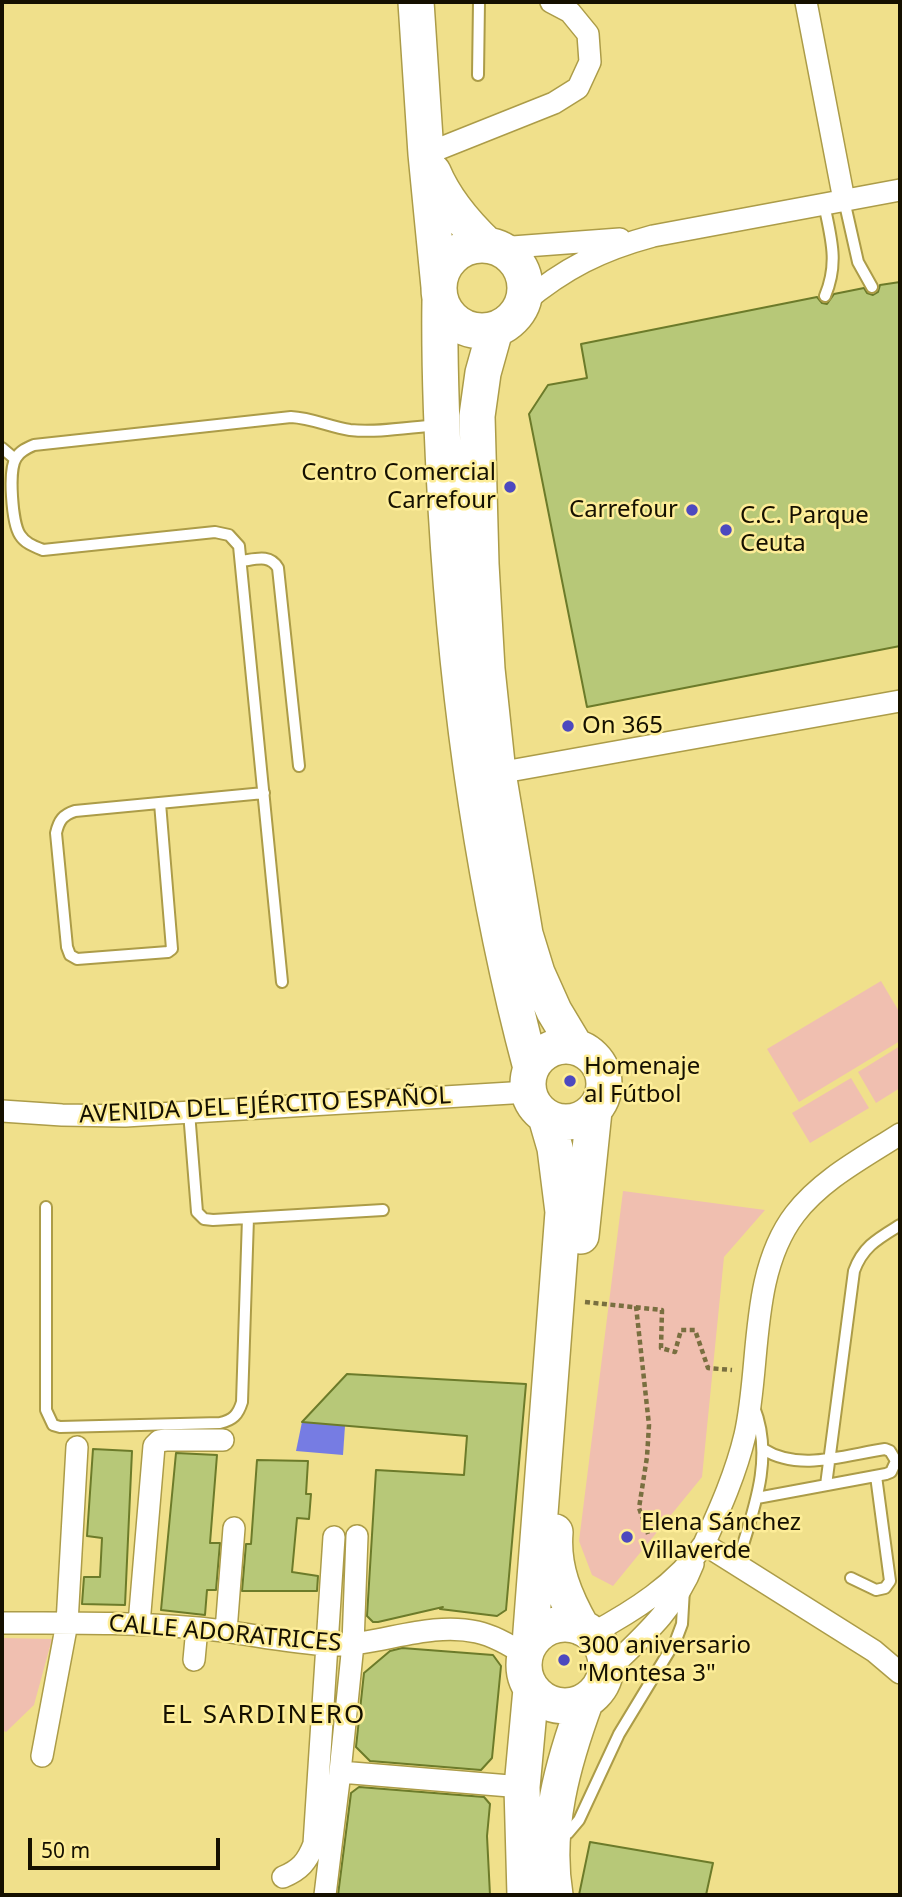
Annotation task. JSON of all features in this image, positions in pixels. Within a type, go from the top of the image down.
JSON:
[{"type":"highway","points":[[416,2],[426,154],[440,294],[446,313],[456,323],[468,330],[495,330],[517,315],[523,303],[526,290],[519,265],[510,255],[493,247],[467,225],[436,180],[426,154]]},
{"type":"highway","points":[[493,247],[466,248],[448,261],[441,273],[439,354],[450,571],[474,790],[503,956],[535,1092],[555,1148],[563,1212],[524,1666],[531,1689],[522,1787],[526,1895]]},
{"type":"highway","points":[[495,330],[483,373],[477,416],[481,564],[498,773],[524,934],[554,1011],[575,1046]]},
{"type":"highway","points":[[555,1895],[552,1839],[558,1791],[569,1745],[596,1687],[603,1652],[566,1601],[557,1572],[555,1541],[594,1111],[604,1090],[601,1067],[586,1051],[575,1046],[562,1045],[549,1049],[539,1057],[535,1092],[558,1121],[571,1122],[594,1111]]},
{"type":"highway","points":[[527,1649],[537,1635],[559,1625],[586,1631]]},
{"type":"highway","points":[[531,1689],[551,1704],[565,1706],[596,1687]]},
{"type":"street","points":[[426,154],[554,103],[578,88],[590,62],[587,34],[570,12],[551,2]]},
{"type":"street","points":[[806,2],[834,202]]},
{"type":"street","points":[[523,303],[552,279],[583,260],[617,245],[900,190]]},
{"type":"street","points":[[493,247],[653,236]]},
{"type":"street","points":[[498,773],[900,701]]},
{"type":"street","name":"AVENIDA DEL EJÉRCITO ESPAÑOL","points":[[2,1111],[125,1116],[535,1092]]},
{"type":"street","points":[[596,1687],[665,1613],[684,1587],[735,1471],[745,1435],[770,1262],[780,1238],[794,1216],[830,1179],[900,1134]]},
{"type":"street","points":[[139,1623],[154,1447],[159,1441],[166,1440],[223,1440]]},
{"type":"street","points":[[42,1756],[67,1623],[77,1447]]},
{"type":"street","points":[[226,1631],[234,1528]]},
{"type":"street","points":[[324,1895],[353,1644],[357,1536]]},
{"type":"street","points":[[283,1877],[297,1871],[308,1860],[314,1844],[334,1537]]},
{"type":"street","points":[[586,1631],[647,1599],[700,1550]]},
{"type":"street","points":[[700,1550],[737,1564],[874,1651],[900,1673]]},
{"type":"street","name":"CALLE ADORATRICES","points":[[2,1623],[139,1623],[226,1631],[328,1645],[353,1644],[453,1629],[479,1632],[527,1649]]},
{"type":"street","points":[[194,1660],[197,1628]]},
{"type":"street","points":[[340,1772],[522,1787]]},
{"type":"lane","points":[[478,75],[479,2]]},
{"type":"lane","points":[[834,202],[858,262],[873,287]]},
{"type":"lane","points":[[825,296],[834,269],[834,202]]},
{"type":"lane","points":[[282,982],[239,546],[229,535],[215,531],[43,550],[21,537],[15,526],[11,472],[15,459],[23,450],[34,445],[291,416],[366,431],[441,424]]},
{"type":"lane","points":[[2,448],[15,459]]},
{"type":"lane","points":[[242,561],[268,558],[275,562],[278,568],[299,766]]},
{"type":"lane","points":[[160,803],[172,949],[168,952],[77,959],[70,954],[67,947],[56,832],[65,815],[75,811],[264,793]]},
{"type":"lane","points":[[189,1112],[197,1212],[204,1219],[383,1210]]},
{"type":"lane","points":[[46,1207],[46,1410],[53,1425],[60,1427],[219,1423],[230,1421],[239,1413],[242,1402],[248,1218]]},
{"type":"lane","points":[[826,1485],[854,1271],[871,1242],[900,1225]]},
{"type":"lane","points":[[737,1564],[757,1498],[763,1449],[758,1415],[751,1399]]},
{"type":"lane","points":[[757,1498],[876,1476],[891,1472],[896,1461],[890,1451],[885,1449],[794,1461],[763,1449]]},
{"type":"lane","points":[[851,1578],[876,1590],[885,1588],[890,1581],[876,1476]]},
{"type":"lane","points":[[552,1839],[568,1833],[579,1820],[619,1734],[676,1640],[685,1605],[684,1587]]},
{"type":"path","points":[[575,1301],[662,1310],[660,1348],[675,1352],[681,1330],[695,1330],[708,1368],[754,1372]]},
{"type":"path","points":[[636,1306],[649,1425],[639,1508],[648,1534]]},
{"type":"shaded area","points":[[881,981],[900,1013],[900,1041],[799,1102],[767,1049]]},
{"type":"shaded area","points":[[900,1046],[900,1088],[876,1103],[858,1072]]},
{"type":"shaded area","points":[[851,1078],[869,1108],[810,1143],[792,1113]]},
{"type":"shaded area","points":[[623,1191],[765,1210],[724,1257],[702,1477],[613,1586],[592,1575],[579,1541]]},
{"type":"shaded area","points":[[302,1422],[345,1426],[343,1455],[296,1451]]},
{"type":"shaded area","points":[[2,1638],[52,1639],[34,1705],[6,1732],[2,1730]]},
{"type":"building","name":"C.C. Parque Ceuta","points":[[900,282],[900,646],[587,707],[529,414],[548,385],[587,378],[581,344],[817,297],[827,304],[834,294],[864,288],[867,293],[873,295],[878,292],[880,285]]},
{"type":"building","points":[[347,1374],[526,1384],[506,1610],[497,1616],[440,1609],[443,1607],[378,1622],[373,1622],[367,1616],[376,1470],[464,1475],[467,1436],[302,1422]]},
{"type":"building","points":[[93,1449],[132,1451],[125,1605],[82,1604],[84,1577],[100,1577],[102,1538],[87,1536]]},
{"type":"building","points":[[176,1453],[217,1455],[210,1543],[220,1543],[216,1590],[207,1590],[205,1615],[161,1610]]},
{"type":"building","points":[[257,1460],[308,1461],[306,1494],[311,1494],[309,1519],[297,1518],[292,1572],[318,1576],[317,1591],[242,1591],[246,1544],[251,1544]]},
{"type":"building","points":[[402,1648],[493,1655],[501,1666],[492,1758],[481,1770],[370,1761],[356,1747],[364,1673],[390,1651]]},
{"type":"building","points":[[359,1787],[484,1797],[490,1804],[487,1836],[490,1895],[338,1895],[351,1793]]},
{"type":"building","points":[[590,1842],[713,1863],[706,1895],[579,1895]]},
{"type":"place","name":"Centro Comercial Carrefour","points":[[510,487]]},
{"type":"place","name":"Carrefour","points":[[692,510]]},
{"type":"place","name":"C.C. Parque Ceuta","points":[[726,530]]},
{"type":"place","name":"On 365","points":[[568,726]]},
{"type":"place","name":"Homenaje al Fútbol","points":[[570,1081]]},
{"type":"place","name":"Elena Sánchez Villaverde","points":[[627,1537]]},
{"type":"place","name":"300 aniversario \"Montesa 3\"","points":[[564,1660]]},
{"type":"district","name":"EL SARDINERO","points":[[264,1716]]}]
